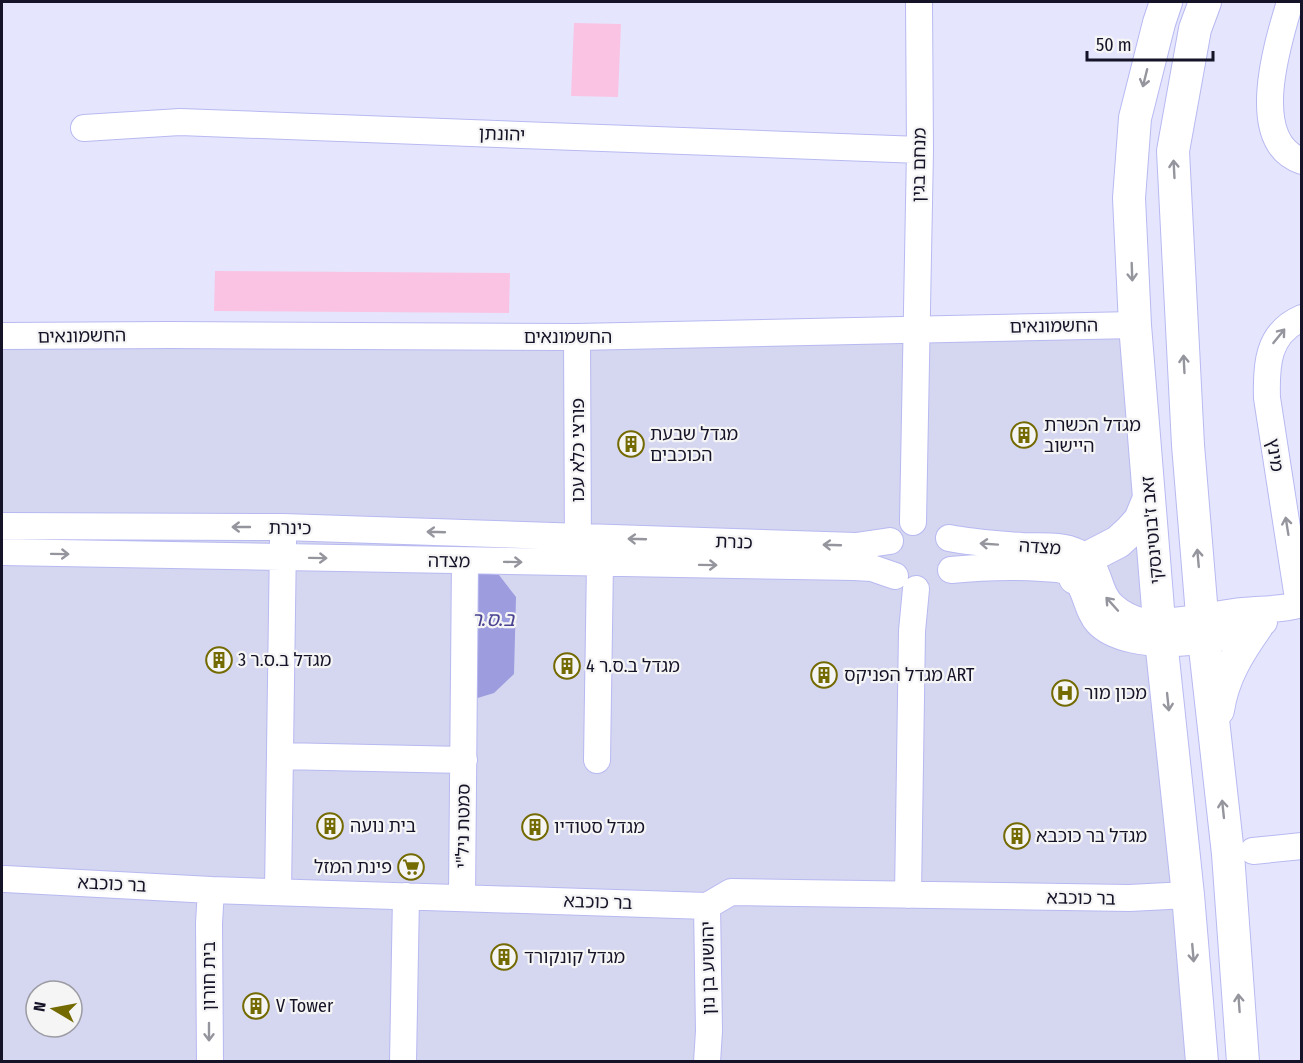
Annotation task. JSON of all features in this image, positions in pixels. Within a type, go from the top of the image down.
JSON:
[{"type":"main road","name":"זאב ז'בוטינסקי","points":[[1166,2],[1135,117],[1129,198],[1135,325],[1160,632],[1188,895],[1202,1062]]},
{"type":"main road","points":[[1205,2],[1195,29],[1173,152],[1188,445],[1214,732],[1228,854],[1243,1062]]},
{"type":"main road","points":[[1081,568],[1130,531],[1140,520],[1149,498]]},
{"type":"main road","points":[[1214,732],[1220,694],[1228,671],[1257,626]]},
{"type":"street","name":"מנחם בגין","points":[[913,522],[920,150],[919,2]]},
{"type":"street","points":[[1290,2],[1272,76],[1270,112],[1273,131],[1279,145],[1291,157],[1302,161]]},
{"type":"street","name":"יהונתן","points":[[84,128],[180,122],[920,150]]},
{"type":"street","name":"מינץ","points":[[1295,606],[1267,398],[1266,369],[1272,346],[1279,334],[1290,324],[1302,318]]},
{"type":"street","name":"החשמונאים","points":[[2,336],[578,337],[1135,325]]},
{"type":"street","name":"פורצי כלא עכו","points":[[578,337],[578,537],[589,563],[597,760]]},
{"type":"street","points":[[905,582],[926,588],[945,579],[951,570],[954,554],[950,538],[934,524],[913,522],[904,526],[896,532],[887,551],[888,562],[905,582],[912,631],[908,895]]},
{"type":"street","name":"כינרת","points":[[2,526],[283,527],[578,537]]},
{"type":"street","points":[[278,892],[283,527]]},
{"type":"street","name":"כנרת","points":[[578,537],[856,546],[890,541]]},
{"type":"street","name":"מצדה","points":[[950,538],[992,544],[1063,548],[1075,551],[1081,568]]},
{"type":"street","name":"מצדה","points":[[2,552],[854,567],[872,568],[905,582]]},
{"type":"street","name":"סמטת ניל\"י","points":[[462,898],[465,561]]},
{"type":"street","name":"מצדה","points":[[951,570],[1006,566],[1067,571],[1081,568],[1099,576],[1104,594],[1111,605],[1122,614],[1160,632],[1204,628]]},
{"type":"street","points":[[1204,628],[1246,611],[1295,606]]},
{"type":"street","points":[[1204,628],[1231,635],[1257,626],[1295,606]]},
{"type":"street","points":[[280,756],[464,757]]},
{"type":"street","points":[[1253,851],[1302,846]]},
{"type":"street","name":"בר כוכבא","points":[[2,877],[211,890],[707,906],[732,892],[1129,898],[1188,895]]},
{"type":"street","name":"בית חורון","points":[[210,1062],[209,923],[211,890]]},
{"type":"street","points":[[404,1062],[406,896]]},
{"type":"street","name":"יהושוע בן נון","points":[[707,906],[709,1031],[707,1062]]},
{"type":"street","name":"יהושוע בן נון","points":[[709,1031],[716,1062]]},
{"type":"shaded area","points":[[574,23],[621,24],[618,97],[571,96]]},
{"type":"shaded area","points":[[215,271],[510,273],[509,313],[214,311]]},
{"type":"shaded area","points":[[1122,335],[1195,1061],[2,1061],[2,346]]},
{"type":"water","name":"ב.ס.ר","points":[[472,572],[499,575],[516,597],[514,674],[494,693],[471,700]]},
{"type":"place","name":"מגדל הכשרת היישוב","points":[[1024,435]]},
{"type":"place","name":"מגדל שבעת הכוכבים","points":[[631,444]]},
{"type":"place","name":"מגדל ב.ס.ר 3","points":[[219,660]]},
{"type":"place","name":"מגדל ב.ס.ר 4","points":[[567,666]]},
{"type":"place","name":"מגדל הפניקס ART","points":[[824,675]]},
{"type":"place","name":"מכון מור","points":[[1065,693]]},
{"type":"place","name":"בית נועה","points":[[330,826]]},
{"type":"place","name":"מגדל סטודיו","points":[[535,827]]},
{"type":"place","name":"מגדל בר כוכבא","points":[[1017,836]]},
{"type":"place","name":"פינת המזל","points":[[411,867]]},
{"type":"place","name":"מגדל קונקורד","points":[[504,957]]},
{"type":"place","name":"V Tower","points":[[256,1006]]}]
